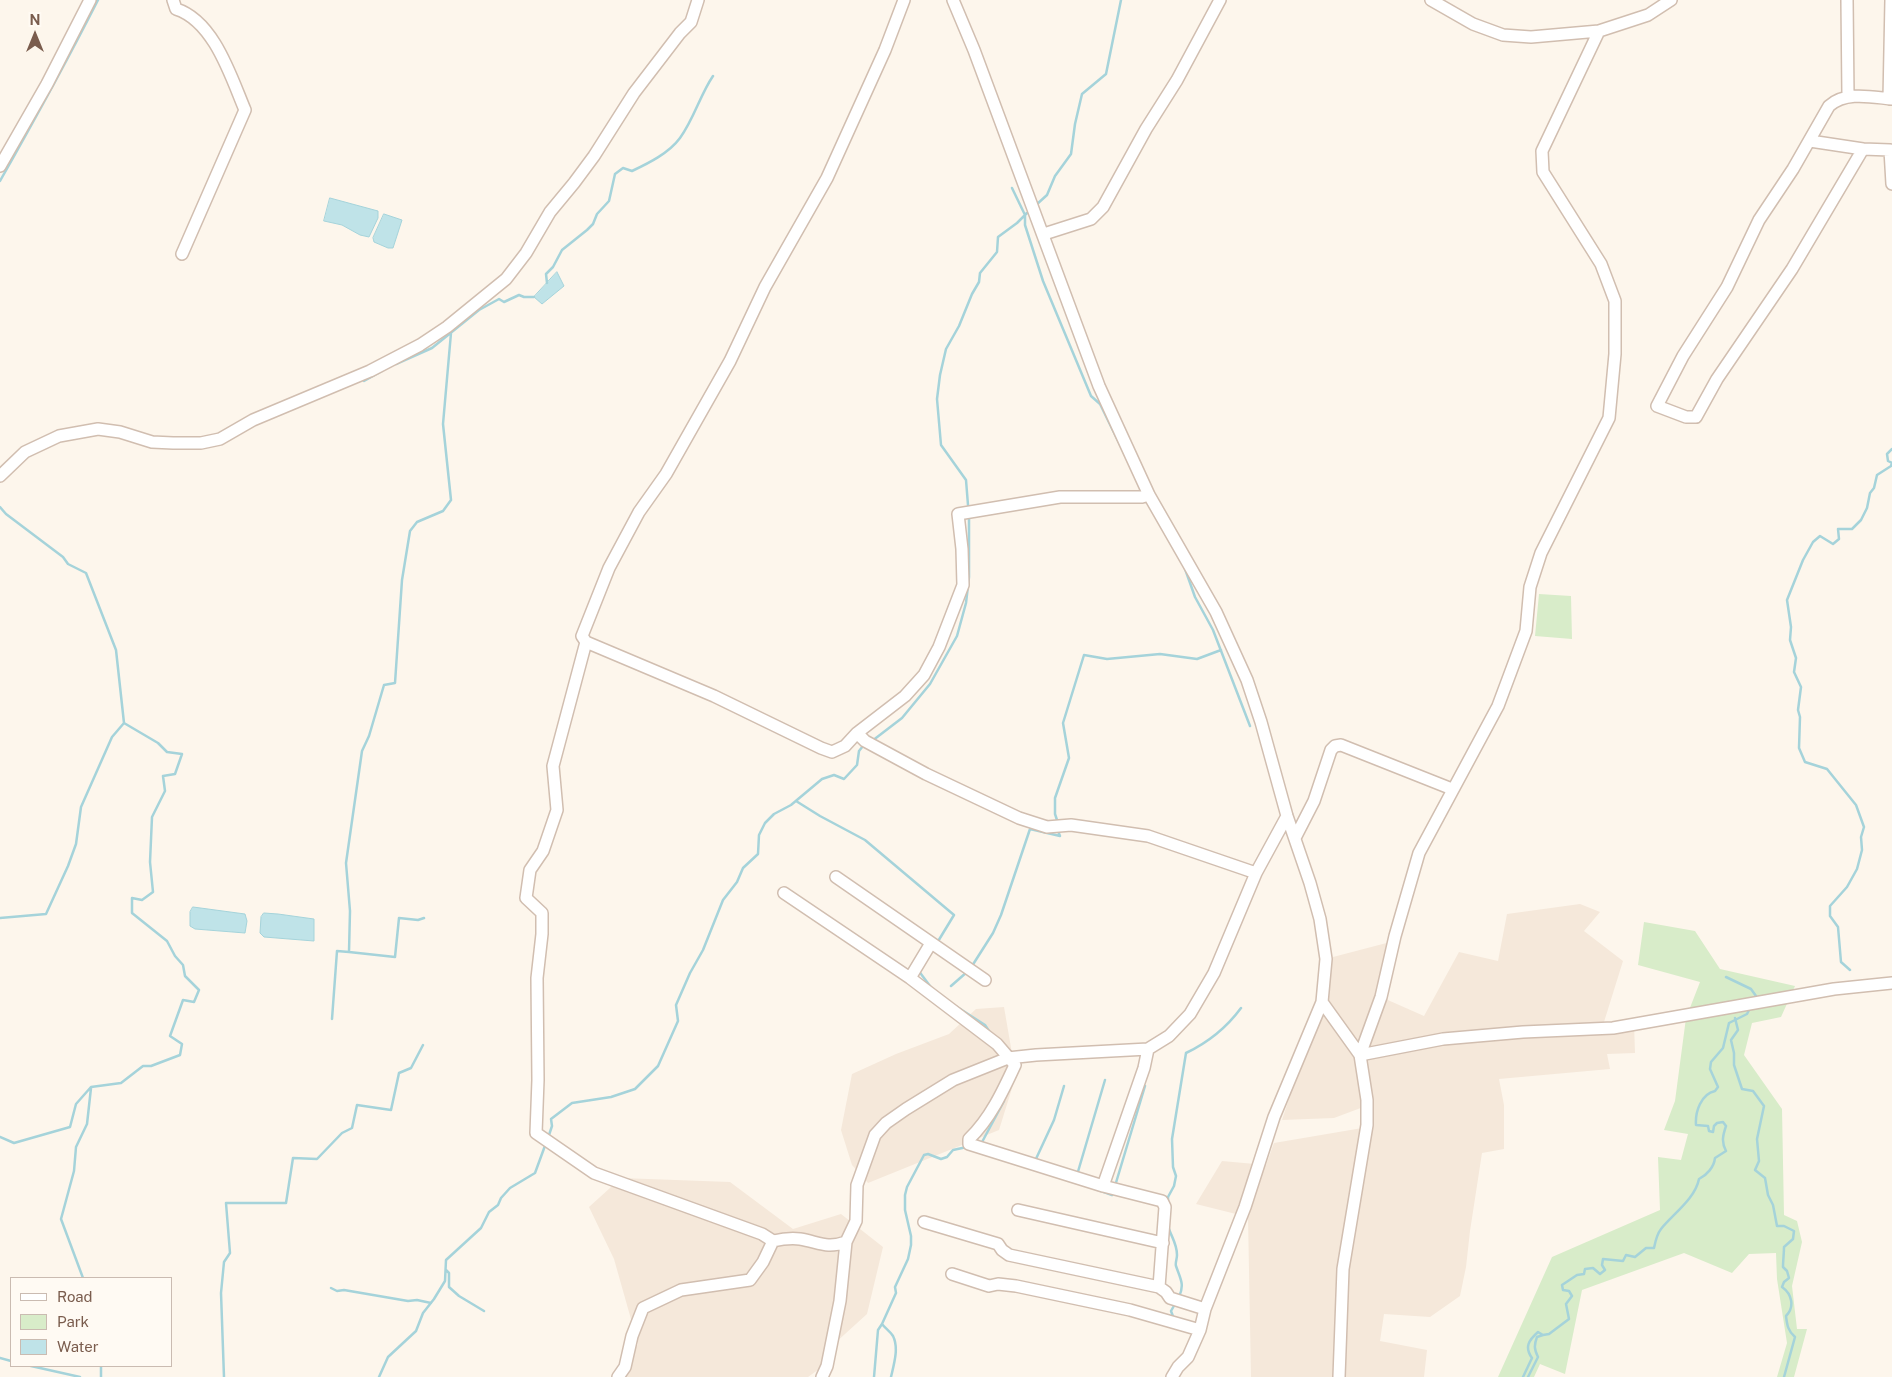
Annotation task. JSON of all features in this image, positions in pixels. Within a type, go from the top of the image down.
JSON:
[{"type":"street","points":[[0,166],[47,84],[90,0]]},
{"type":"street","points":[[173,0],[176,9],[186,12],[204,28],[222,56],[245,110],[182,254]]},
{"type":"street","points":[[0,476],[25,452],[59,436],[98,429],[120,432],[152,442],[173,444],[201,444],[220,439],[253,420],[370,371],[446,328],[506,279],[526,253],[550,212],[594,156],[634,93],[680,33],[691,22],[698,0]]},
{"type":"street","points":[[904,0],[885,50],[827,178],[765,287],[730,362],[666,474],[639,512],[609,568],[582,636],[586,642],[714,696],[832,752],[845,746],[857,733],[905,696],[924,675],[939,647],[963,585],[962,548],[958,514],[1060,497],[1142,497],[1149,495]]},
{"type":"street","points":[[953,0],[1044,234],[1099,386],[1149,495],[1216,612],[1246,680],[1262,722],[1287,816],[1296,838],[1320,919],[1326,959],[1322,1002],[1274,1117],[1245,1207],[1205,1309],[1200,1330],[1188,1357],[1178,1367],[1172,1377]]},
{"type":"street","points":[[1044,234],[1091,219],[1103,207],[1146,128],[1177,80],[1220,0]]},
{"type":"street","points":[[1431,0],[1473,24],[1503,35],[1531,37],[1599,32],[1648,15],[1670,0]]},
{"type":"street","points":[[1847,0],[1848,96]]},
{"type":"street","points":[[1863,149],[1792,268],[1718,378],[1696,417],[1686,417],[1657,406],[1683,356],[1727,287],[1759,220],[1810,141],[1829,106],[1837,99],[1848,96],[1891,99],[1891,0]]},
{"type":"street","points":[[1360,1055],[1381,997],[1395,936],[1419,853],[1498,706],[1526,631],[1530,587],[1541,553],[1609,418],[1615,362],[1615,301],[1601,264],[1543,172],[1542,151],[1599,32]]},
{"type":"street","points":[[1810,141],[1863,149],[1890,150],[1892,184]]},
{"type":"street","points":[[586,642],[552,766],[557,810],[543,851],[530,870],[526,898],[542,913],[542,934],[537,978],[538,1080],[536,1133],[594,1173],[762,1234],[773,1241],[799,1239],[833,1247],[846,1242]]},
{"type":"street","points":[[857,733],[865,741],[926,774],[1019,818],[1047,827],[1072,825],[1148,836],[1256,873]]},
{"type":"street","points":[[1296,838],[1314,801],[1331,750],[1335,746],[1341,745],[1452,790]]},
{"type":"street","points":[[822,1377],[827,1366],[840,1301],[846,1242],[856,1221],[858,1185],[875,1136],[893,1118],[947,1084],[1008,1058],[1036,1054],[1148,1049],[1170,1036],[1190,1014],[1214,974],[1256,873],[1287,816]]},
{"type":"street","points":[[836,877],[985,980]]},
{"type":"street","points":[[784,893],[910,978],[997,1044],[1015,1065],[990,1112],[978,1130],[969,1139],[969,1144],[1104,1186],[1162,1201],[1165,1207],[1159,1287]]},
{"type":"street","points":[[910,978],[930,943]]},
{"type":"street","points":[[1360,1055],[1443,1039],[1522,1032],[1614,1028],[1834,990],[1892,983]]},
{"type":"street","points":[[1322,1002],[1360,1055],[1367,1100],[1367,1125],[1343,1269],[1339,1377]]},
{"type":"street","points":[[1104,1186],[1144,1068],[1148,1049]]},
{"type":"street","points":[[1018,1210],[1163,1243]]},
{"type":"street","points":[[924,1222],[998,1244],[1008,1255],[1159,1287],[1170,1298],[1205,1309]]},
{"type":"street","points":[[618,1377],[625,1367],[632,1336],[643,1308],[681,1290],[750,1280],[763,1262],[773,1241]]},
{"type":"street","points":[[952,1274],[988,1286],[998,1284],[1016,1286],[1130,1310],[1200,1330]]},
{"type":"shaded area","points":[[1580,904],[1600,912],[1584,931],[1623,961],[1604,1022],[1634,1023],[1635,1053],[1607,1054],[1610,1069],[1499,1079],[1504,1105],[1504,1149],[1482,1153],[1466,1267],[1460,1296],[1430,1317],[1384,1314],[1380,1341],[1427,1350],[1424,1377],[1251,1377],[1248,1217],[1196,1204],[1222,1161],[1266,1165],[1274,1143],[1374,1126],[1374,1103],[1334,1118],[1282,1120],[1321,1002],[1333,957],[1398,940],[1381,997],[1424,1016],[1459,952],[1498,961],[1507,914]]},
{"type":"shaded area","points":[[1004,1007],[1014,1065],[1013,1085],[999,1130],[868,1183],[852,1165],[841,1130],[852,1074],[896,1054],[949,1034],[976,1009]]},
{"type":"shaded area","points":[[621,1178],[730,1182],[793,1229],[841,1214],[883,1247],[867,1314],[834,1344],[822,1367],[808,1377],[618,1377],[638,1344],[614,1259],[589,1207]]},
{"type":"green space","points":[[1539,594],[1571,596],[1572,639],[1535,636]]},
{"type":"green space","points":[[1644,922],[1695,931],[1720,969],[1795,986],[1781,1017],[1752,1023],[1744,1055],[1782,1109],[1784,1215],[1797,1221],[1802,1242],[1792,1286],[1797,1329],[1807,1329],[1794,1377],[1777,1377],[1787,1343],[1777,1279],[1776,1253],[1749,1254],[1732,1273],[1684,1253],[1582,1290],[1565,1374],[1540,1364],[1534,1377],[1498,1377],[1552,1257],[1660,1210],[1658,1157],[1681,1160],[1688,1134],[1664,1130],[1675,1101],[1686,1018],[1700,982],[1638,965]]},
{"type":"water","points":[[330,198],[378,211],[378,218],[369,237],[360,235],[342,225],[324,221]]},
{"type":"water","points":[[384,214],[402,220],[393,248],[388,248],[374,242],[373,238]]},
{"type":"water","points":[[557,272],[564,286],[542,304],[534,297]]},
{"type":"water","points":[[193,907],[245,914],[247,921],[245,933],[195,929],[190,926],[190,912]]},
{"type":"water","points":[[264,913],[314,919],[314,941],[264,937],[260,933],[261,917]]},
{"type":"waterway","points":[[0,181],[98,0]]},
{"type":"waterway","points":[[1036,205],[1047,195],[1055,176],[1071,154],[1082,94],[1106,74],[1121,0]]},
{"type":"waterway","points":[[547,283],[546,274],[553,267],[562,250],[593,224],[597,214],[609,201],[615,174],[623,168],[632,171],[645,165],[664,153],[675,143],[689,123],[713,76]]},
{"type":"waterway","points":[[1012,188],[1025,215],[1025,225],[1043,281],[1091,396],[1100,404],[1126,457]]},
{"type":"waterway","points":[[968,505],[966,480],[941,445],[937,399],[940,375],[946,349],[979,282],[980,273],[997,252],[998,237],[1027,213]]},
{"type":"waterway","points":[[396,364],[432,348],[479,310],[499,299],[504,302],[519,295],[534,297]]},
{"type":"waterway","points":[[332,1019],[337,951],[349,952],[350,911],[346,863],[362,751],[369,736],[384,685],[395,683],[402,580],[410,531],[417,522],[443,511],[451,500],[443,424],[451,333]]},
{"type":"waterway","points":[[364,381],[382,371]]},
{"type":"waterway","points":[[1850,970],[1841,962],[1838,927],[1830,916],[1830,906],[1847,887],[1857,869],[1862,850],[1861,837],[1864,827],[1856,805],[1827,769],[1805,762],[1799,748],[1800,717],[1798,710],[1801,687],[1794,672],[1796,658],[1790,640],[1791,627],[1787,600],[1803,560],[1813,542],[1820,536],[1833,544],[1839,539],[1838,529],[1852,529],[1861,520],[1867,508],[1877,475],[1891,466],[1892,463],[1888,461],[1887,454],[1892,449]]},
{"type":"waterway","points":[[0,507],[6,514],[63,557],[68,564],[86,573],[116,650],[124,723],[158,743],[167,752],[182,754],[175,774],[163,776],[165,791],[152,817],[150,862],[153,892],[142,900],[132,898],[132,913],[167,941],[175,956],[183,965],[185,976],[199,990],[194,1002],[183,1000],[170,1036],[182,1044],[180,1055],[151,1066],[143,1066],[121,1083],[91,1087],[76,1104],[70,1127],[14,1143],[0,1137]]},
{"type":"waterway","points":[[872,741],[902,718],[930,684],[957,636],[966,603],[969,577],[969,517]]},
{"type":"waterway","points":[[1184,566],[1195,597],[1213,630],[1250,726]]},
{"type":"waterway","points":[[1058,823],[1055,814],[1055,798],[1069,758],[1063,723],[1084,655],[1107,659],[1160,654],[1197,659],[1221,650]]},
{"type":"waterway","points":[[0,918],[46,914],[76,844],[81,807],[112,737],[124,723]]},
{"type":"waterway","points":[[548,1138],[552,1126],[551,1119],[572,1103],[611,1097],[635,1089],[658,1066],[678,1021],[676,1005],[690,973],[703,950],[723,900],[737,882],[743,868],[758,854],[759,835],[765,823],[774,814],[791,805],[822,779],[834,775],[844,779],[857,765],[859,751],[863,746]]},
{"type":"waterway","points":[[796,801],[865,840],[954,915],[937,943]]},
{"type":"waterway","points":[[972,966],[993,933],[1001,915],[1030,829],[1060,836],[1058,831]]},
{"type":"waterway","points":[[349,952],[395,957],[399,918],[418,920],[424,918]]},
{"type":"waterway","points":[[918,970],[933,990]]},
{"type":"waterway","points":[[951,986],[967,972]]},
{"type":"waterway","points":[[1726,977],[1751,989],[1756,996],[1755,998]]},
{"type":"waterway","points":[[954,1005],[985,1025],[989,1031]]},
{"type":"waterway","points":[[1168,1201],[1176,1176],[1173,1167],[1172,1139],[1186,1053],[1216,1034],[1241,1008]]},
{"type":"waterway","points":[[1523,1377],[1532,1358],[1528,1350],[1532,1338],[1538,1332],[1543,1335],[1549,1334],[1569,1319],[1566,1304],[1572,1296],[1569,1291],[1563,1290],[1562,1285],[1577,1275],[1584,1274],[1585,1269],[1593,1268],[1600,1274],[1605,1270],[1602,1265],[1603,1259],[1623,1261],[1626,1255],[1635,1257],[1646,1248],[1654,1248],[1661,1229],[1688,1200],[1699,1179],[1712,1168],[1715,1158],[1726,1151],[1723,1145],[1726,1126],[1723,1122],[1717,1123],[1714,1126],[1713,1132],[1709,1131],[1708,1126],[1696,1125],[1697,1115],[1700,1104],[1706,1096],[1718,1087],[1710,1069],[1711,1062],[1723,1048],[1729,1023],[1747,1014],[1750,1008]]},
{"type":"waterway","points":[[1735,1018],[1738,1030],[1731,1040],[1734,1065],[1742,1089],[1753,1091],[1764,1106],[1757,1139],[1759,1161],[1755,1170],[1765,1178],[1777,1226],[1784,1226],[1794,1231],[1793,1239],[1784,1247],[1783,1267],[1787,1271],[1789,1278],[1782,1287],[1790,1297],[1791,1309],[1786,1316],[1788,1328],[1795,1337],[1784,1377]]},
{"type":"waterway","points":[[224,1377],[221,1293],[224,1262],[230,1253],[226,1203],[286,1203],[293,1158],[317,1159],[342,1133],[352,1128],[357,1105],[391,1110],[399,1073],[411,1068],[423,1045]]},
{"type":"waterway","points":[[1077,1175],[1105,1080]]},
{"type":"waterway","points":[[1035,1161],[1054,1120],[1064,1086]]},
{"type":"waterway","points":[[1115,1186],[1145,1086]]},
{"type":"waterway","points":[[83,1277],[61,1219],[74,1171],[76,1147],[87,1124],[91,1088]]},
{"type":"waterway","points":[[981,1144],[1004,1101]]},
{"type":"waterway","points":[[379,1377],[388,1357],[416,1331],[423,1313],[445,1281],[446,1260],[481,1228],[489,1212],[498,1205],[501,1198],[510,1188],[535,1173],[546,1143]]},
{"type":"waterway","points":[[891,1377],[896,1346],[893,1336],[882,1324],[896,1293],[895,1287],[908,1259],[911,1245],[911,1236],[905,1210],[907,1187],[924,1155],[928,1154],[941,1159],[947,1157],[953,1150],[967,1147]]},
{"type":"waterway","points":[[1093,1188],[1112,1195],[1113,1191]]},
{"type":"waterway","points":[[1169,1229],[1176,1248],[1176,1265],[1181,1281],[1182,1288],[1179,1297]]},
{"type":"waterway","points":[[446,1270],[449,1273],[449,1287],[459,1296],[484,1311]]},
{"type":"waterway","points":[[331,1288],[337,1291],[344,1290],[431,1303]]},
{"type":"waterway","points":[[1174,1319],[1171,1311],[1175,1304]]},
{"type":"waterway","points":[[874,1377],[878,1330],[882,1324]]},
{"type":"waterway","points":[[1528,1377],[1538,1357],[1535,1342],[1537,1337],[1543,1335]]},
{"type":"waterway","points":[[0,1358],[10,1361]]},
{"type":"waterway","points":[[35,1367],[80,1377]]},
{"type":"waterway","points":[[101,1367],[101,1377]]}]
